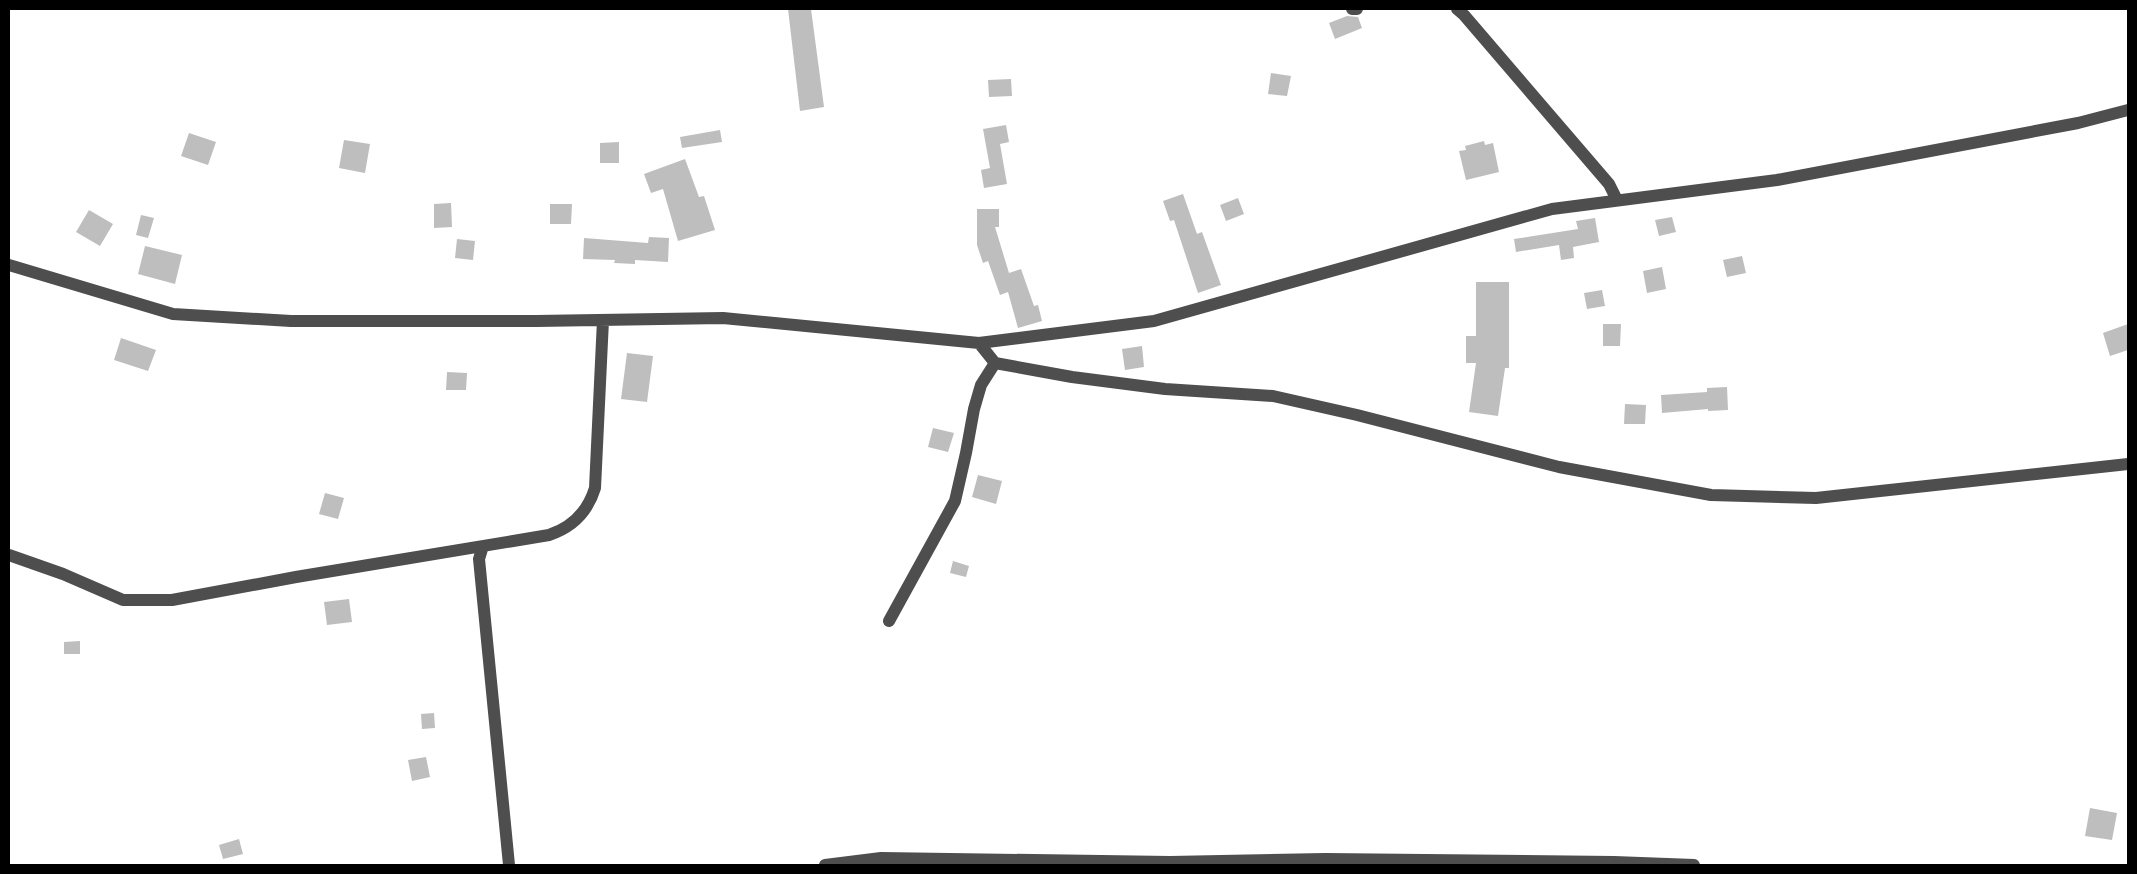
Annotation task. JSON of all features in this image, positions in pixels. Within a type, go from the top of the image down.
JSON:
[{"type":"street","points":[[1457,9],[1609,184],[1617,200]]},
{"type":"street","points":[[9,265],[173,314],[292,321],[723,318],[979,343],[1154,321],[1552,208],[1777,180],[2078,123],[2128,110]]},
{"type":"street","points":[[9,555],[63,574],[123,600],[172,600],[559,532],[577,520],[588,504],[595,488],[603,320]]},
{"type":"street","points":[[979,343],[995,363],[1165,389],[1273,396],[1358,415],[1559,467],[1711,495],[1816,498],[2128,464]]},
{"type":"street","points":[[889,621],[955,501],[974,409],[982,385],[995,363]]},
{"type":"street","points":[[483,546],[479,559],[510,865]]},
{"type":"street","points":[[825,865],[882,858],[1170,862],[1325,859],[1614,862],[1694,865]]},
{"type":"building","points":[[788,9],[811,9],[824,107],[800,111]]},
{"type":"building","points":[[1347,16],[1358,17],[1362,28],[1335,39],[1329,23]]},
{"type":"building","points":[[1271,73],[1291,76],[1287,96],[1268,94]]},
{"type":"building","points":[[1011,79],[1012,96],[989,97],[988,80]]},
{"type":"building","points":[[1006,125],[1009,142],[1000,144],[1007,184],[984,188],[981,170],[990,168],[983,129]]},
{"type":"building","points":[[720,130],[722,142],[682,148],[680,137]]},
{"type":"building","points":[[189,133],[216,142],[208,165],[181,156]]},
{"type":"building","points":[[344,140],[370,144],[365,173],[339,168]]},
{"type":"building","points":[[1484,141],[1485,145],[1493,143],[1499,172],[1466,180],[1459,151],[1466,150],[1465,146]]},
{"type":"building","points":[[619,142],[619,163],[600,163],[600,143]]},
{"type":"building","points":[[685,159],[699,197],[704,196],[715,230],[678,241],[663,189],[651,193],[644,174]]},
{"type":"building","points":[[1183,194],[1197,234],[1202,232],[1221,285],[1198,293],[1174,220],[1170,221],[1163,201]]},
{"type":"building","points":[[1238,198],[1244,214],[1226,221],[1220,205]]},
{"type":"building","points":[[451,203],[452,227],[434,228],[434,204]]},
{"type":"building","points":[[550,204],[572,204],[571,224],[550,224]]},
{"type":"building","points":[[977,209],[999,209],[999,227],[995,227],[1009,273],[1021,269],[1034,306],[1038,305],[1042,321],[1018,328],[1008,292],[1000,295],[988,261],[983,263],[977,245]]},
{"type":"building","points":[[89,210],[113,224],[100,246],[76,232]]},
{"type":"building","points":[[141,215],[154,218],[148,238],[136,235]]},
{"type":"building","points":[[1672,217],[1676,232],[1659,236],[1655,220]]},
{"type":"building","points":[[1595,218],[1599,242],[1573,247],[1574,258],[1561,260],[1559,245],[1516,252],[1514,239],[1578,229],[1576,221]]},
{"type":"building","points":[[649,237],[669,238],[668,262],[635,260],[635,264],[614,263],[615,260],[583,259],[584,238],[648,243]]},
{"type":"building","points":[[457,239],[475,241],[473,260],[455,258]]},
{"type":"building","points":[[145,246],[182,255],[175,284],[138,274]]},
{"type":"building","points":[[1742,256],[1746,273],[1727,277],[1723,260]]},
{"type":"building","points":[[1662,267],[1666,289],[1647,293],[1643,271]]},
{"type":"building","points":[[1476,282],[1509,282],[1509,368],[1505,368],[1498,416],[1469,412],[1476,363],[1466,363],[1466,336],[1476,336]]},
{"type":"building","points":[[1602,290],[1605,306],[1587,309],[1584,293]]},
{"type":"building","points":[[1603,324],[1621,324],[1620,346],[1603,346]]},
{"type":"building","points":[[2128,324],[2128,350],[2110,356],[2103,333]]},
{"type":"building","points":[[121,338],[156,350],[148,371],[114,360]]},
{"type":"building","points":[[1142,346],[1144,367],[1125,370],[1122,349]]},
{"type":"building","points":[[627,353],[653,356],[647,402],[621,399]]},
{"type":"building","points":[[447,372],[467,373],[466,390],[446,390]]},
{"type":"building","points":[[1727,387],[1728,410],[1708,411],[1708,409],[1662,413],[1661,395],[1707,392],[1707,388]]},
{"type":"building","points":[[1625,404],[1646,405],[1645,424],[1624,424]]},
{"type":"building","points":[[933,428],[954,433],[948,452],[928,447]]},
{"type":"building","points":[[978,475],[1002,481],[996,504],[972,497]]},
{"type":"building","points":[[325,493],[344,498],[338,519],[319,514]]},
{"type":"building","points":[[953,561],[969,566],[966,577],[950,573]]},
{"type":"building","points":[[349,599],[352,622],[327,625],[324,602]]},
{"type":"building","points":[[80,641],[80,654],[64,654],[64,642]]},
{"type":"building","points":[[434,713],[435,728],[422,729],[421,714]]},
{"type":"building","points":[[426,757],[430,777],[412,781],[408,760]]},
{"type":"building","points":[[2090,808],[2117,813],[2112,840],[2085,836]]},
{"type":"building","points":[[239,839],[243,854],[223,859],[219,845]]}]
